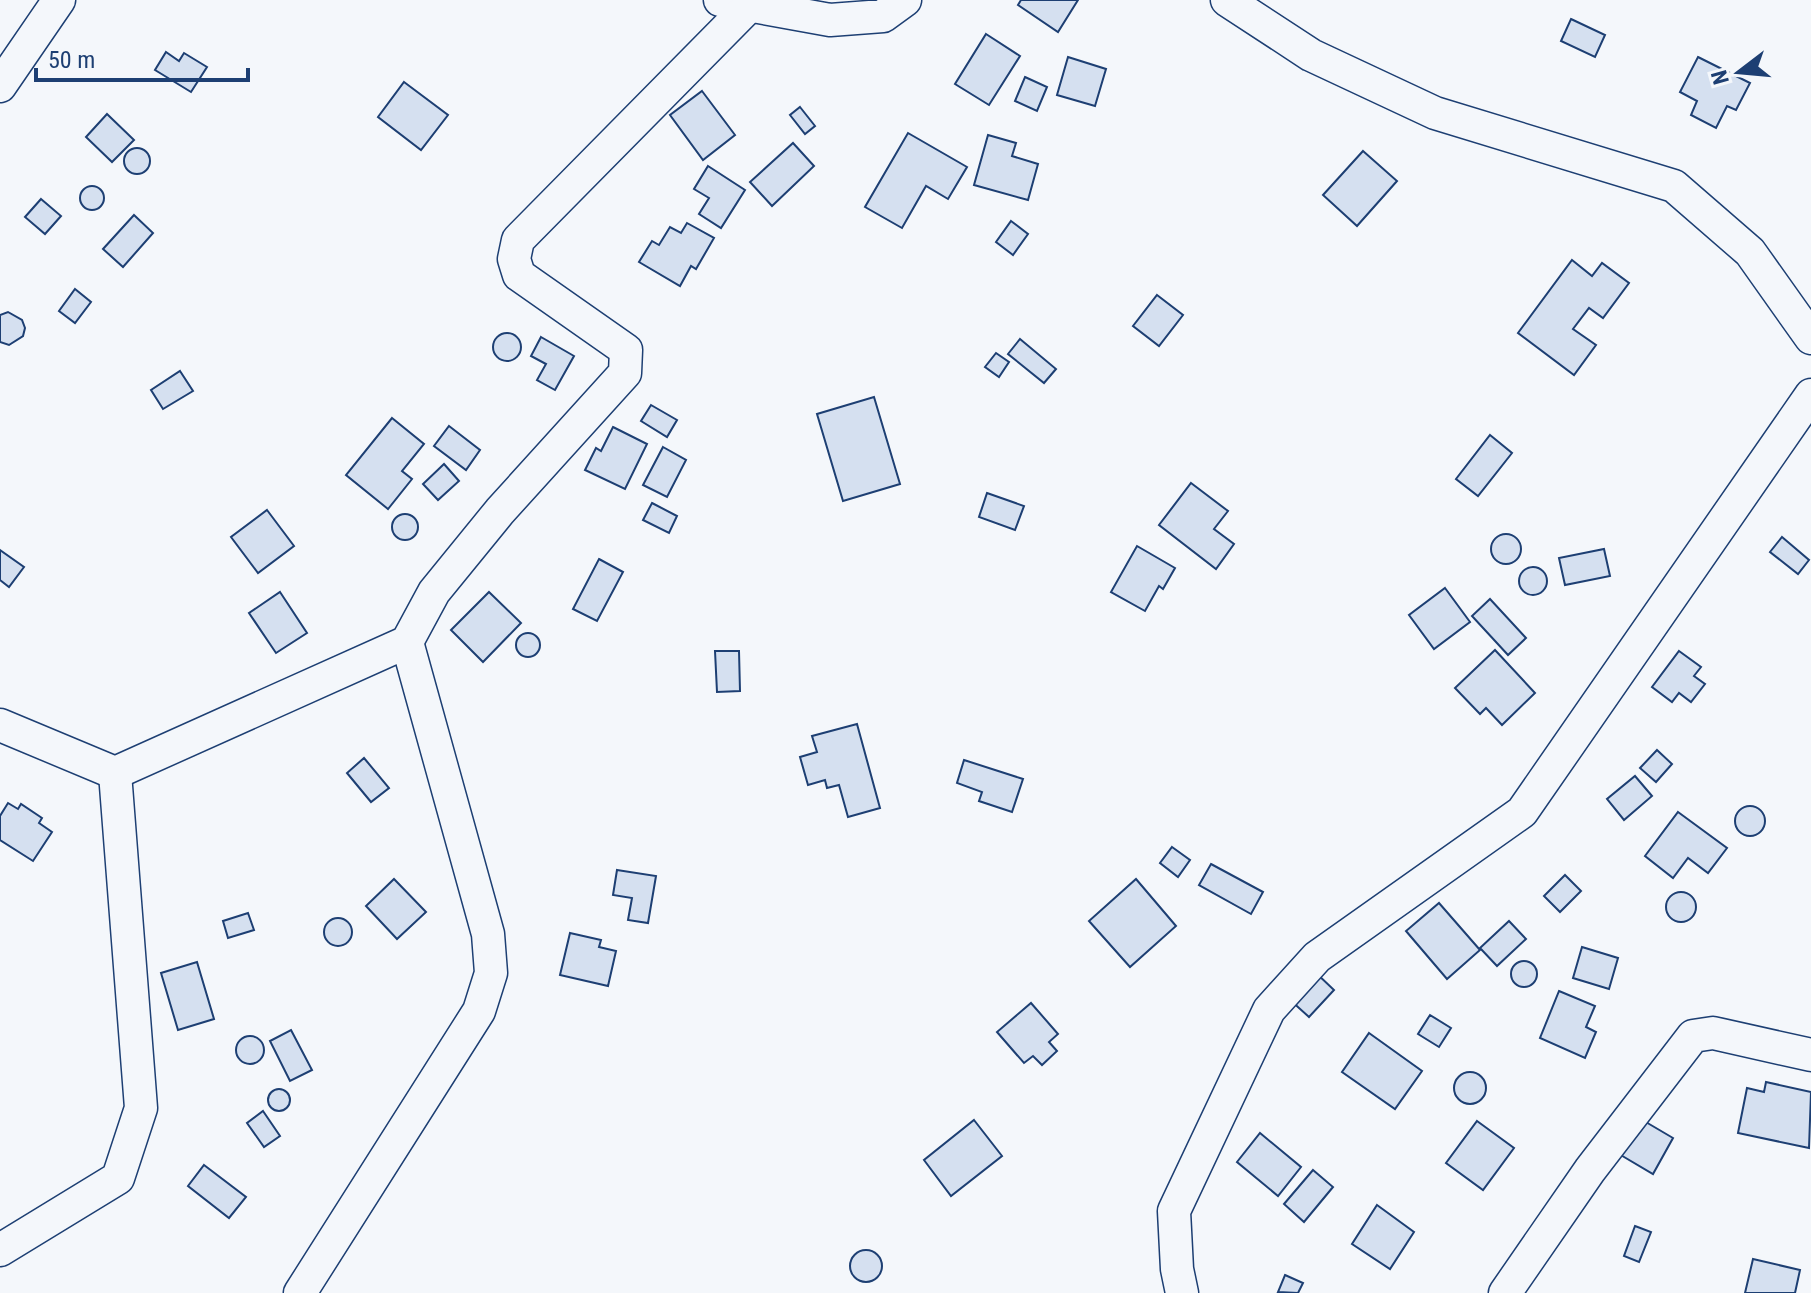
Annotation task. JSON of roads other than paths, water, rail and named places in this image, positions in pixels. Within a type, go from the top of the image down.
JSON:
[{"type":"street","points":[[0,86],[59,0]]},
{"type":"street","points":[[720,0],[752,3],[830,20],[883,16],[905,0]]},
{"type":"street","points":[[1227,0],[1311,55],[1435,113],[1674,186],[1750,252],[1811,338]]},
{"type":"street","points":[[0,725],[115,773],[407,642],[444,580],[500,511],[625,373],[626,350],[519,275],[514,259],[518,240],[752,3]]},
{"type":"street","points":[[1182,1293],[1177,1269],[1174,1211],[1269,1010],[1317,957],[1522,812],[1811,395]]},
{"type":"street","points":[[300,1293],[479,1011],[491,973],[488,934],[407,642]]},
{"type":"street","points":[[0,1250],[118,1178],[141,1108],[115,773]]},
{"type":"street","points":[[1505,1293],[1590,1170],[1693,1036],[1713,1033],[1811,1055]]}]
